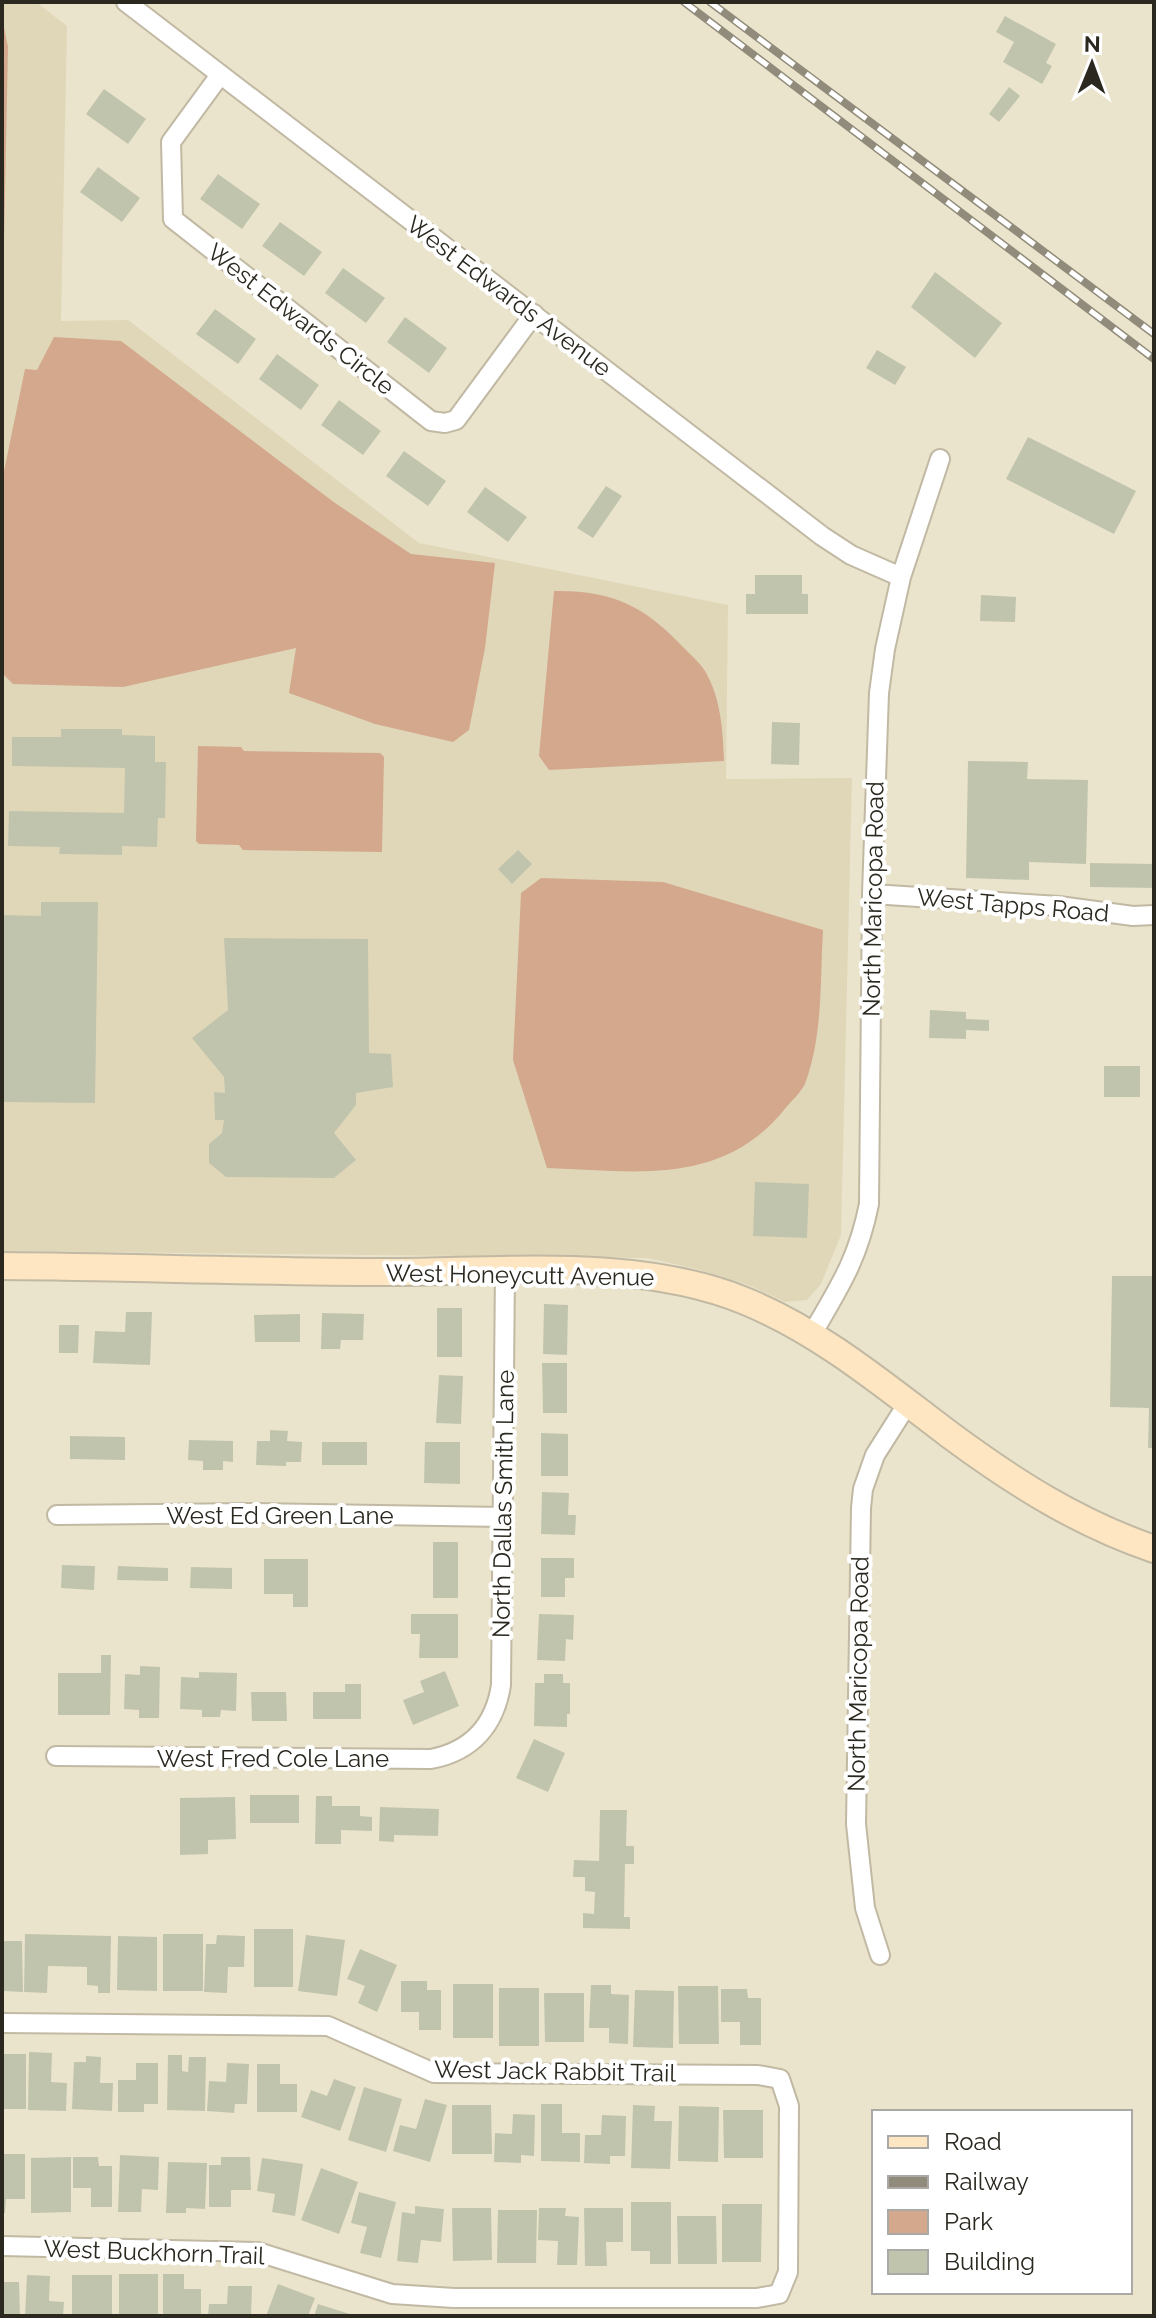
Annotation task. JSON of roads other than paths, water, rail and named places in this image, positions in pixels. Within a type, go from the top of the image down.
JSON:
[{"type":"street","name":"West Edwards Avenue","points":[[126,2],[822,536],[851,555],[901,577]]},
{"type":"street","name":"West Edwards Circle","points":[[220,75],[171,142],[173,219],[431,421],[445,423],[456,420],[534,314]]},
{"type":"street","name":"North Maricopa Road","points":[[812,1334],[848,1275],[869,1204],[872,894],[879,693],[901,577],[940,459]]},
{"type":"street","name":"West Tapps Road","points":[[872,894],[1059,906],[1133,916],[1154,915]]},
{"type":"street","name":"West Honeycutt Avenue","points":[[2,1266],[596,1271],[662,1277],[695,1284],[747,1302],[812,1334],[1031,1491],[1088,1524],[1154,1549]]},
{"type":"street","name":"North Dallas Smith Lane","points":[[482,1733],[494,1713],[501,1685],[505,1271]]},
{"type":"street","name":"North Maricopa Road","points":[[880,1955],[865,1908],[856,1824],[861,1508],[863,1489],[875,1455],[908,1403]]},
{"type":"street","name":"West Ed Green Lane","points":[[57,1515],[252,1513],[503,1517]]},
{"type":"street","name":"West Fred Cole Lane","points":[[56,1756],[431,1759],[462,1749],[482,1733]]},
{"type":"street","name":"West Jack Rabbit Trail","points":[[2,2023],[328,2026],[434,2073],[758,2075],[780,2079],[789,2106],[788,2272],[779,2294]]},
{"type":"street","name":"West Buckhorn Trail","points":[[2,2246],[258,2252],[392,2294],[423,2296],[757,2298],[779,2294]]},
{"type":"street","points":[[423,2296],[423,2316]]},
{"type":"railway","points":[[684,2],[1154,359]]},
{"type":"railway","points":[[710,2],[1154,334]]}]
